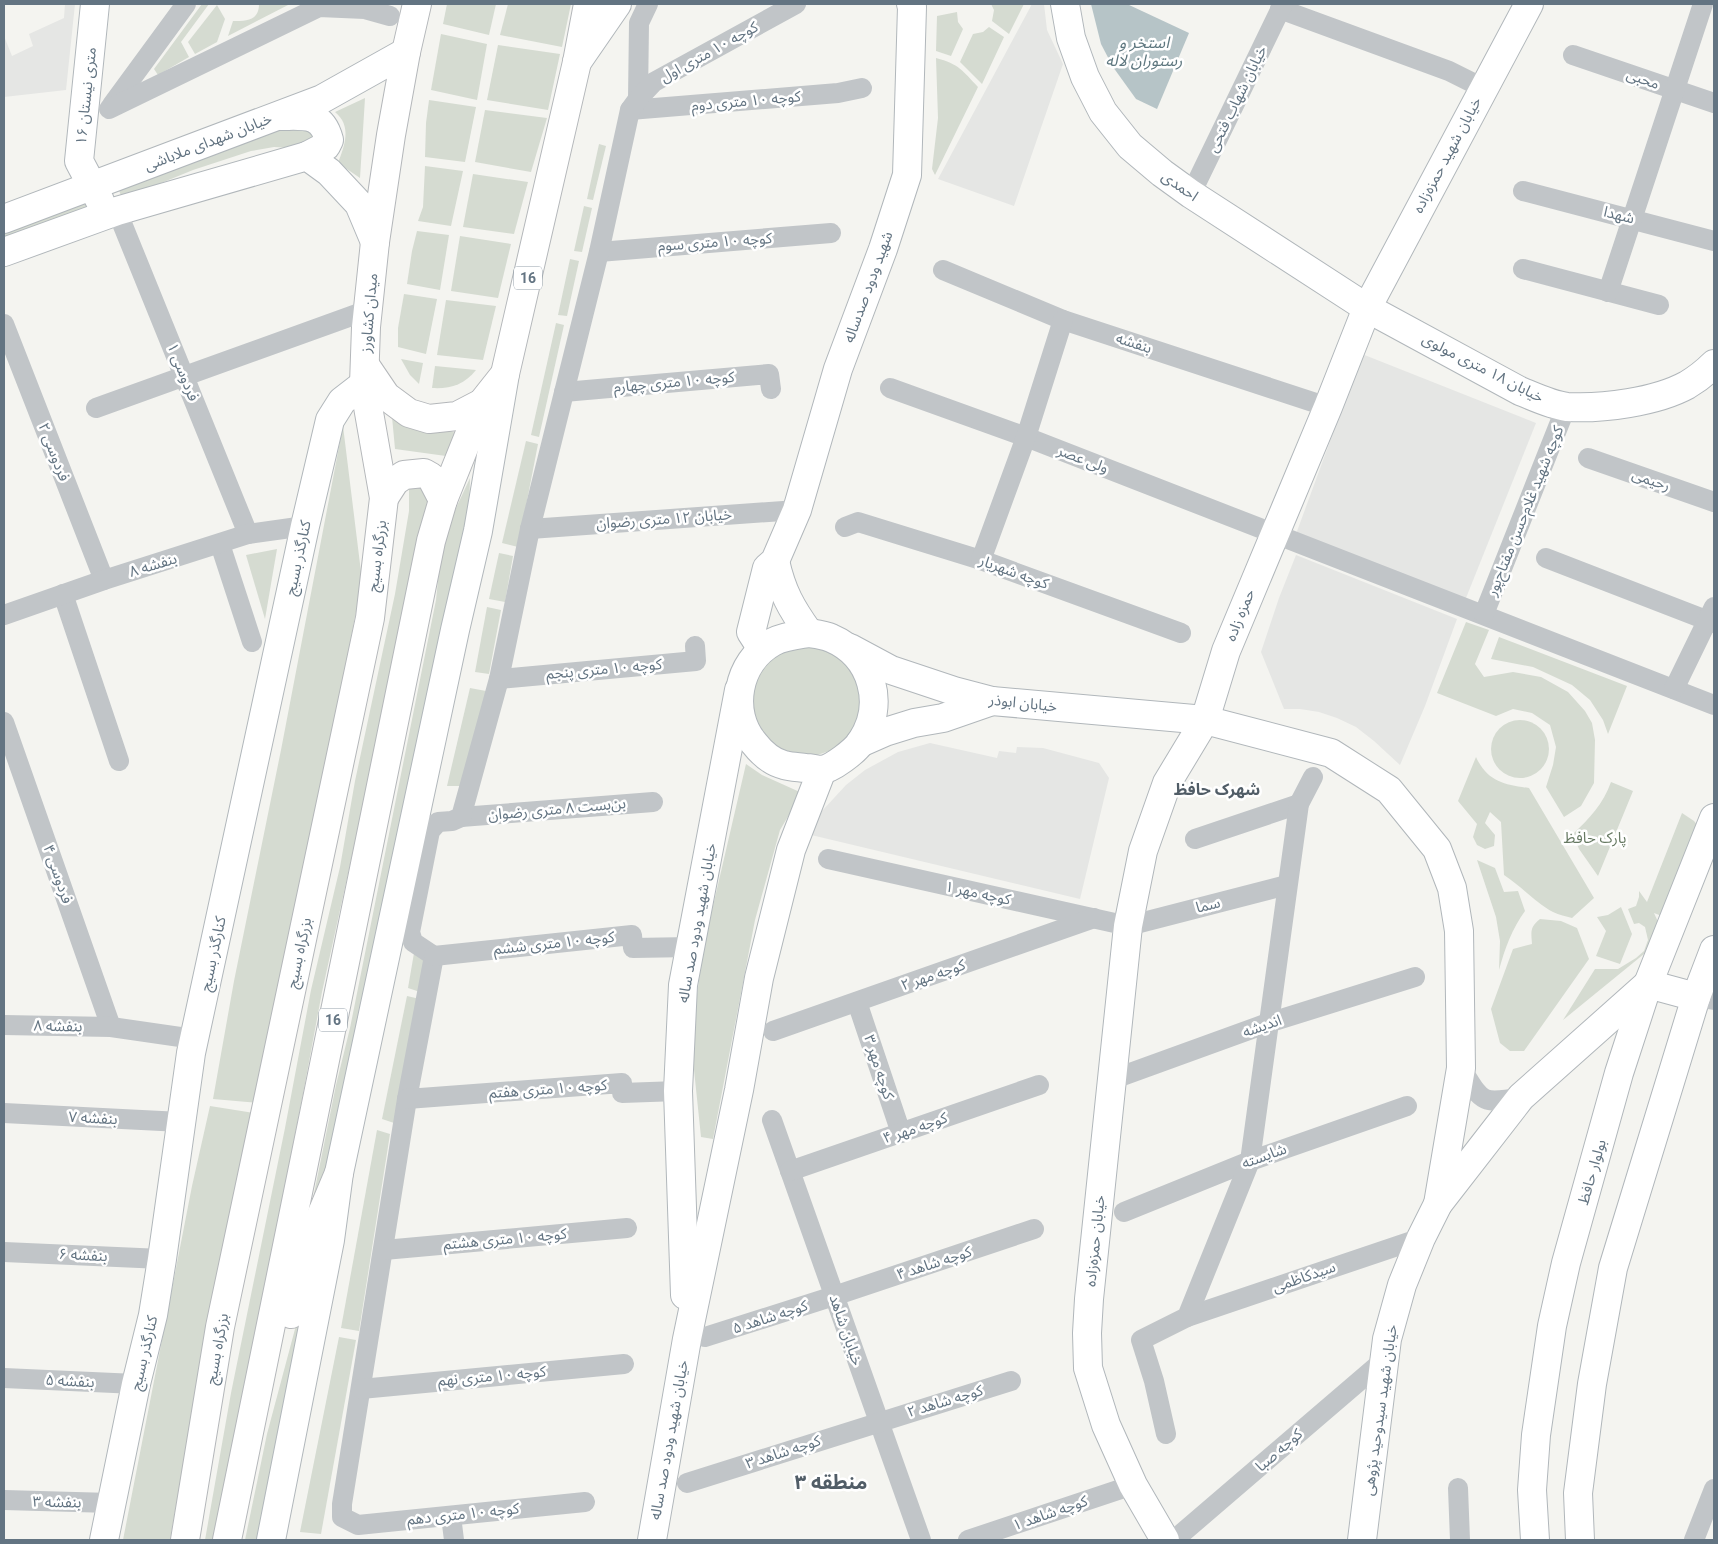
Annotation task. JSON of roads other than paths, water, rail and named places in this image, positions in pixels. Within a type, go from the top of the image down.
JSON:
[{"type":"main road","name":"۱۶ متری نیستان","points":[[95,4],[97,110],[79,161],[100,201],[117,211]]},
{"type":"main road","name":"میدان کشاورز","points":[[417,4],[391,135],[375,242],[364,374],[386,396],[409,413],[429,419],[457,416],[482,403],[506,374],[577,62],[588,4]]},
{"type":"main road","points":[[577,62],[617,4]]},
{"type":"main road","name":"احمدی","points":[[1065,4],[1071,38],[1077,57],[1103,112],[1130,146],[1191,194],[1367,308]]},
{"type":"main road","name":"خیابان شهید حمزه‌زاده","points":[[1367,308],[1529,4]]},
{"type":"main road","name":"شهید ودود صدساله","points":[[762,649],[751,632],[767,568],[774,561],[797,510],[838,369],[883,249],[907,175],[913,5]]},
{"type":"main road","name":"خیابان شهدای ملاباشی","points":[[6,212],[93,186],[322,99],[407,47]]},
{"type":"main road","points":[[4,252],[117,211],[307,156],[326,146],[329,140],[323,125],[316,119],[306,116],[277,116]]},
{"type":"main road","points":[[307,156],[329,172],[359,204],[375,242]]},
{"type":"main road","name":"حمزه زاده","points":[[1128,926],[1143,851],[1167,783],[1205,720],[1226,651],[1328,407],[1367,308]]},
{"type":"main road","name":"خیابان ۱۸ متری مولوی","points":[[1367,308],[1520,390],[1566,407],[1603,406],[1643,401],[1673,392],[1687,385],[1700,377],[1714,364]]},
{"type":"main road","name":"بزرگراه بسیج","points":[[184,1540],[220,1327],[370,618],[384,498],[364,374]]},
{"type":"main road","name":"کنارگذر بسیج","points":[[104,1540],[152,1315],[194,1038],[305,526],[330,420],[342,401],[364,374]]},
{"type":"main road","points":[[272,1540],[330,1240],[338,1173],[478,531],[506,374]]},
{"type":"main road","name":"16","points":[[228,1540],[388,743],[431,540],[443,500],[482,403]]},
{"type":"main road","points":[[384,498],[394,481],[404,475],[424,473],[431,477],[443,500]]},
{"type":"main road","points":[[774,561],[780,584],[787,600],[809,633]]},
{"type":"main road","points":[[809,633],[831,637],[850,648],[864,664],[873,684],[875,705],[870,725],[860,743],[845,758],[822,770],[782,765],[762,753],[747,735],[739,713],[739,690],[743,676],[750,663],[762,649],[772,642],[788,636],[809,633]]},
{"type":"main road","name":"خیابان ابوذر","points":[[850,648],[891,670],[992,702],[1205,720],[1331,753],[1389,790],[1437,849],[1452,888],[1459,931],[1461,1068],[1438,1204]]},
{"type":"main road","name":"خیابان شهید ودود صد ساله","points":[[696,1338],[678,1091],[683,985],[739,690]]},
{"type":"main road","points":[[860,743],[885,732],[914,723],[943,718],[992,702]]},
{"type":"main road","name":"خیابان شهید ودود صد ساله","points":[[652,1540],[696,1338],[759,978],[790,850],[822,770]]},
{"type":"main road","name":"بولوار حافظ","points":[[1535,1540],[1532,1490],[1536,1435],[1552,1326],[1566,1263],[1616,1083],[1648,984],[1714,818]]},
{"type":"main road","name":"خیابان حمزه‌زاده","points":[[1128,926],[1089,1299],[1087,1333],[1088,1368],[1106,1425],[1133,1485],[1165,1540]]},
{"type":"main road","points":[[1580,1540],[1578,1493],[1592,1384],[1613,1268],[1705,998],[1714,950]]},
{"type":"main road","points":[[1648,984],[1705,998]]},
{"type":"main road","name":"خیابان شهید سیدوحید پژوهی","points":[[1362,1540],[1387,1339],[1402,1285],[1420,1238],[1438,1204],[1521,1097],[1648,984]]},
{"type":"main road","points":[[228,1540],[312,1236],[338,1173]]},
{"type":"street","points":[[97,110],[186,4]]},
{"type":"street","points":[[461,817],[499,679],[530,528],[634,104],[639,23],[648,4]]},
{"type":"street","name":"کوچه ۱۰ متری اول","points":[[634,104],[654,82],[796,4]]},
{"type":"street","points":[[1608,292],[1703,4]]},
{"type":"street","points":[[97,110],[317,5],[365,10],[389,10],[407,47]]},
{"type":"street","points":[[1281,7],[1449,71],[1483,88]]},
{"type":"street","name":"خیابان شهاب فتحی","points":[[1191,194],[1281,7]]},
{"type":"street","name":"محبی","points":[[1573,55],[1714,103]]},
{"type":"street","name":"کوچه ۱۰ متری دوم","points":[[634,104],[838,93],[862,88]]},
{"type":"street","name":"شهدا","points":[[1523,191],[1714,241]]},
{"type":"street","name":"فردوسی ۱","points":[[117,211],[248,534]]},
{"type":"street","name":"کوچه ۱۰ متری سوم","points":[[599,252],[831,233]]},
{"type":"street","points":[[1523,269],[1659,306]]},
{"type":"street","name":"بنفشه","points":[[943,270],[1063,320],[1328,407]]},
{"type":"street","points":[[96,408],[368,310]]},
{"type":"street","points":[[981,560],[1026,437],[1063,320]]},
{"type":"street","name":"فردوسی ۲","points":[[4,324],[104,580]]},
{"type":"street","name":"کوچه ۱۰ متری چهارم","points":[[564,392],[769,374],[770,389]]},
{"type":"street","name":"ولی عصر","points":[[890,388],[1026,437],[1714,705]]},
{"type":"street","name":"کوچه شهید غلام‌حسن مفتاح‌پور","points":[[1484,614],[1566,407]]},
{"type":"street","name":"رحیمی","points":[[1588,458],[1714,502]]},
{"type":"street","name":"خیابان ۱۲ متری رضوان","points":[[530,528],[797,510]]},
{"type":"street","name":"کوچه شهریار","points":[[845,527],[858,522],[981,560],[1181,633]]},
{"type":"street","name":"بنفشه ۸","points":[[4,615],[104,580],[248,534],[305,526]]},
{"type":"street","points":[[220,544],[252,642]]},
{"type":"street","points":[[1546,558],[1712,617],[1674,689]]},
{"type":"street","points":[[63,594],[119,761]]},
{"type":"street","name":"کوچه ۱۰ متری پنجم","points":[[499,679],[696,661],[695,646]]},
{"type":"street","name":"فردوسی ۴","points":[[4,722],[111,1027]]},
{"type":"street","points":[[1188,1317],[1250,1161],[1299,804],[1313,777]]},
{"type":"street","name":"بن‌بست ۸ متری رضوان","points":[[434,956],[413,942],[410,932],[430,831],[438,822],[452,821],[461,817],[653,802]]},
{"type":"street","points":[[1195,839],[1299,804]]},
{"type":"street","name":"کوچه مهر ۱","points":[[828,859],[1128,926]]},
{"type":"street","name":"سما","points":[[1128,926],[1287,885]]},
{"type":"street","name":"کوچه مهر ۲","points":[[773,1032],[1094,918]]},
{"type":"street","name":"کوچه ۱۰ متری ششم","points":[[434,956],[632,935],[633,948],[691,947]]},
{"type":"street","points":[[361,1389],[407,1099],[434,956]]},
{"type":"street","name":"اندیشه","points":[[1112,1080],[1268,1023],[1415,976]]},
{"type":"street","name":"کوچه مهر ۳","points":[[857,1002],[901,1133]]},
{"type":"street","name":"بنفشه ۸","points":[[4,1025],[111,1027],[194,1038]]},
{"type":"street","points":[[1461,1068],[1483,1099],[1496,1102],[1521,1097]]},
{"type":"street","name":"کوچه ۱۰ متری هفتم","points":[[407,1099],[622,1083],[622,1093],[678,1091]]},
{"type":"street","name":"کوچه مهر ۴","points":[[790,1171],[1040,1085]]},
{"type":"street","name":"شایسته","points":[[1124,1212],[1250,1161],[1407,1106]]},
{"type":"street","name":"بنفشه ۷","points":[[4,1113],[181,1122]]},
{"type":"street","name":"خیابان شاهد","points":[[772,1120],[921,1540]]},
{"type":"street","name":"کوچه ۱۰ متری هشتم","points":[[384,1250],[627,1228]]},
{"type":"street","name":"کوچه شاهد ۴","points":[[834,1296],[1034,1229]]},
{"type":"street","name":"سیدکاظمی","points":[[1166,1434],[1154,1381],[1140,1340],[1188,1317],[1420,1238]]},
{"type":"street","name":"بنفشه ۶","points":[[4,1252],[162,1259]]},
{"type":"street","name":"کوچه شاهد ۵","points":[[696,1338],[834,1296]]},
{"type":"street","name":"کوچه صبا","points":[[1174,1540],[1385,1359]]},
{"type":"street","name":"کوچه ۱۰ متری نهم","points":[[361,1389],[624,1364]]},
{"type":"street","name":"بنفشه ۵","points":[[4,1378],[136,1384]]},
{"type":"street","name":"کوچه شاهد ۲","points":[[878,1422],[1011,1381]]},
{"type":"street","name":"کوچه ۱۰ متری دهم","points":[[361,1389],[342,1504],[342,1517],[358,1525],[585,1502]]},
{"type":"street","name":"کوچه شاهد ۳","points":[[687,1483],[878,1422]]},
{"type":"street","name":"کوچه شاهد ۱","points":[[968,1540],[1133,1485]]},
{"type":"street","points":[[1458,1488],[1460,1540]]},
{"type":"street","points":[[1694,1540],[1714,1490]]},
{"type":"street","name":"بنفشه ۳","points":[[4,1500],[111,1503]]},
{"type":"street","points":[[451,1516],[454,1540]]},
{"type":"water","name":"استخر و رستوران لاله","points":[[1091,4],[1127,4],[1189,33],[1157,109],[1136,99],[1113,67],[1101,44]]},
{"type":"district","name":"شهرک حافظ","points":[[1217,789]]},
{"type":"district","name":"منطقه ۳","points":[[831,1482]]},
{"type":"park label","name":"پارک حافظ","points":[[1595,838]]}]
